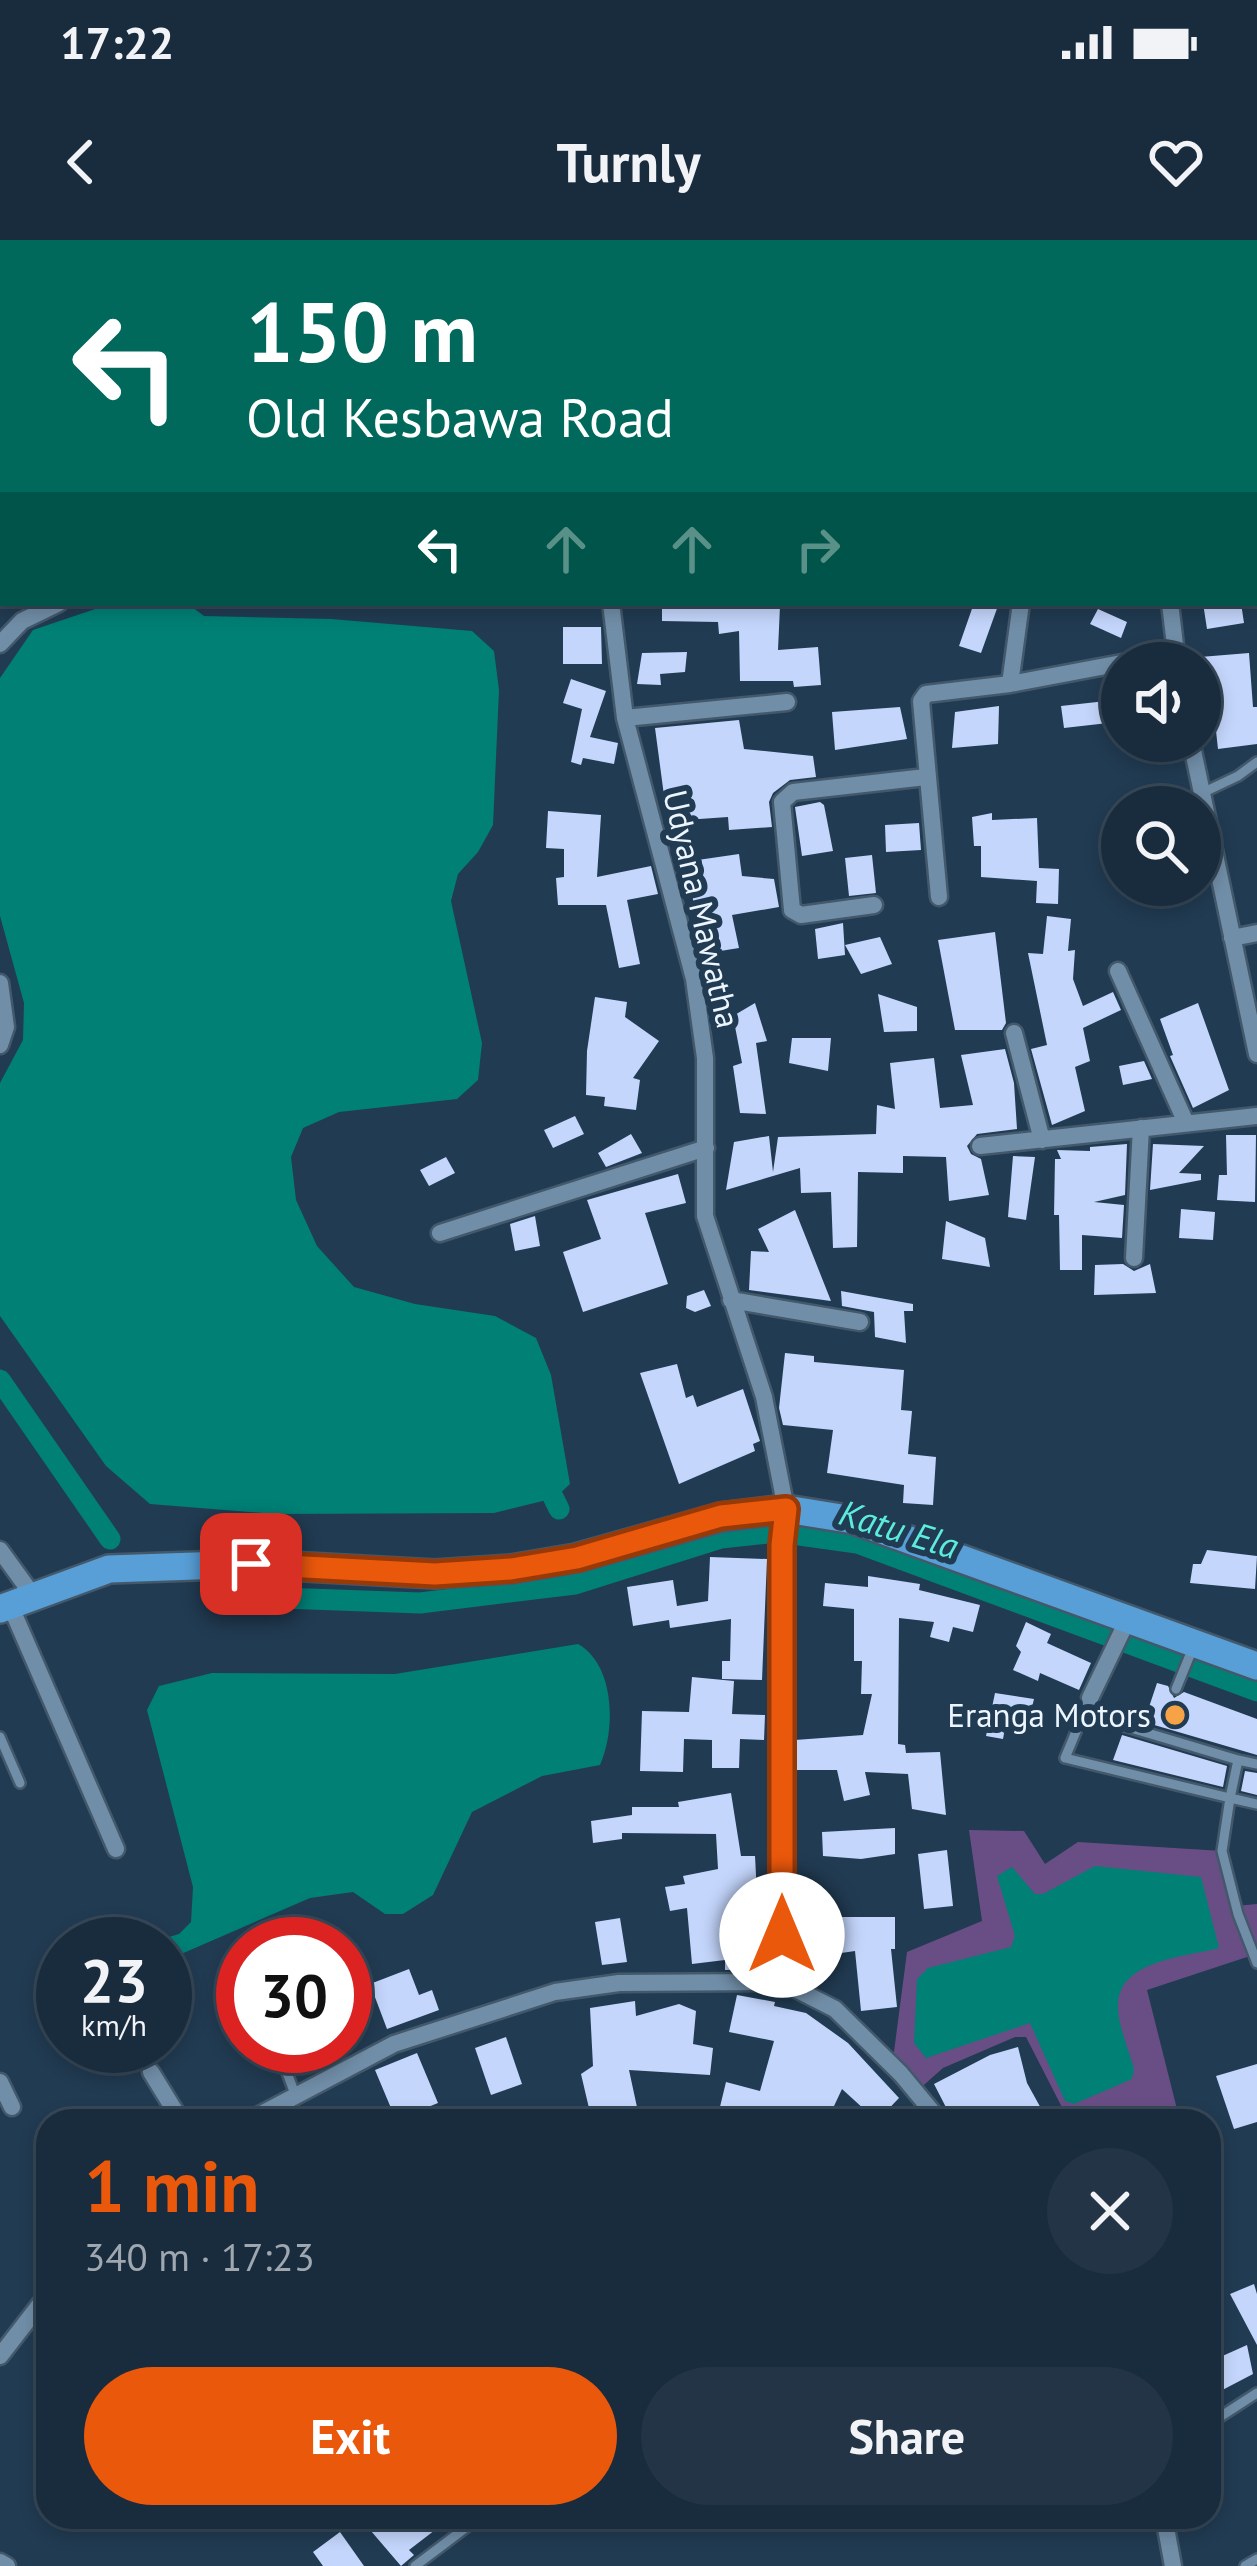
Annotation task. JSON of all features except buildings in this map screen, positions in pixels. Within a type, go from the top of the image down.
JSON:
[{"type":"main road","points":[[15,1604],[109,1569],[251,1564],[435,1574],[511,1569],[577,1558],[721,1516],[785,1515],[854,1520],[1257,1666]]},
{"type":"street","points":[[0,644],[22,621],[53,606]]},
{"type":"street","name":"Udyana Mawatha","points":[[611,606],[625,718],[694,979],[705,1058],[705,1216],[764,1397],[785,1515],[782,1982]]},
{"type":"street","points":[[1010,684],[1021,606]]},
{"type":"street","points":[[1170,606],[1174,642]]},
{"type":"street","points":[[940,898],[921,701],[926,694],[1101,670]]},
{"type":"street","points":[[625,718],[787,702]]},
{"type":"street","points":[[874,905],[801,915],[793,910],[782,802],[793,792],[926,777]]},
{"type":"street","points":[[1221,887],[1257,1054]]},
{"type":"street","points":[[1232,938],[1257,933]]},
{"type":"street","points":[[1118,971],[1186,1123]]},
{"type":"street","points":[[0,983],[6,1027],[0,1045]]},
{"type":"street","points":[[1014,1033],[1042,1140]]},
{"type":"street","points":[[980,1146],[1257,1116]]},
{"type":"street","points":[[1134,1258],[1141,1128]]},
{"type":"street","points":[[440,1234],[706,1148]]},
{"type":"street","points":[[731,1300],[860,1322]]},
{"type":"street","points":[[0,1550],[15,1604],[116,1849]]},
{"type":"street","points":[[1090,1698],[1128,1619]]},
{"type":"street","points":[[269,2109],[394,2044],[555,1992],[619,1983],[782,1982],[835,2009],[930,2109]]},
{"type":"street","points":[[153,2073],[174,2109]]},
{"type":"street","points":[[0,2081],[12,2107]]},
{"type":"street","points":[[0,2356],[36,2310]]},
{"type":"street","points":[[1166,2529],[1173,2566]]},
{"type":"lane","points":[[1217,786],[1257,762]]},
{"type":"lane","points":[[1176,1689],[1195,1644]]},
{"type":"lane","points":[[1090,1698],[1065,1758],[1257,1804]]},
{"type":"lane","points":[[1124,1726],[1257,1764]]},
{"type":"lane","points":[[0,1737],[20,1783]]},
{"type":"lane","points":[[1238,1760],[1222,1851],[1257,1963]]},
{"type":"lane","points":[[287,2073],[295,2094]]},
{"type":"lane","points":[[1221,2416],[1257,2393]]},
{"type":"lane","points":[[415,2566],[464,2529]]},
{"type":"lane","points":[[1244,2566],[1257,2559]]},
{"type":"shaded area","points":[[104,606],[191,606],[204,616],[331,619],[472,631],[494,651],[499,690],[493,825],[458,874],[451,901],[482,1043],[478,1080],[457,1099],[339,1112],[303,1128],[291,1157],[296,1200],[317,1246],[354,1287],[415,1304],[495,1316],[536,1338],[551,1375],[570,1484],[555,1498],[494,1513],[276,1514],[150,1504],[106,1466],[0,1316],[0,1083],[23,1040],[24,1003],[0,916],[0,678],[33,630]]},
{"type":"shaded area","points":[[578,1644],[599,1667],[609,1699],[609,1734],[600,1765],[542,1776],[472,1812],[433,1895],[403,1914],[385,1914],[353,1892],[310,1898],[266,1917],[216,1917],[216,1939],[192,1949],[193,1887],[147,1710],[159,1686],[212,1673],[395,1674]]},
{"type":"shaded area","points":[[969,1830],[1024,1831],[1045,1864],[1078,1842],[1222,1851],[1236,1906],[1257,1904],[1257,1963],[1253,1955],[1147,1990],[1177,2109],[1063,2109],[1026,2037],[1015,2037],[943,2068],[916,2092],[892,2067],[907,1952],[982,1921]]},
{"type":"shaded area","points":[[1095,1866],[1201,1877],[1219,1948],[1156,1963],[1130,1978],[1122,1989],[1118,2012],[1134,2069],[1132,2079],[1074,2104],[1065,2101],[1030,2023],[926,2058],[914,2043],[917,1979],[928,1968],[1011,1947],[1015,1936],[997,1876],[1012,1867],[1035,1894],[1043,1894]]},
{"type":"waterway","name":"Katu Ela","points":[[0,1380],[110,1539]]},
{"type":"waterway","points":[[541,1472],[559,1509]]},
{"type":"waterway","name":"Katu Ela","points":[[223,1596],[420,1603],[575,1584],[721,1538],[778,1532],[857,1543],[1257,1691]]},
{"type":"place","name":"Eranga Motors","points":[[1175,1715]]},
{"type":"route","points":[[251,1564],[435,1574],[511,1569],[577,1558],[721,1516],[786,1509],[782,1545],[782,1935]]}]
